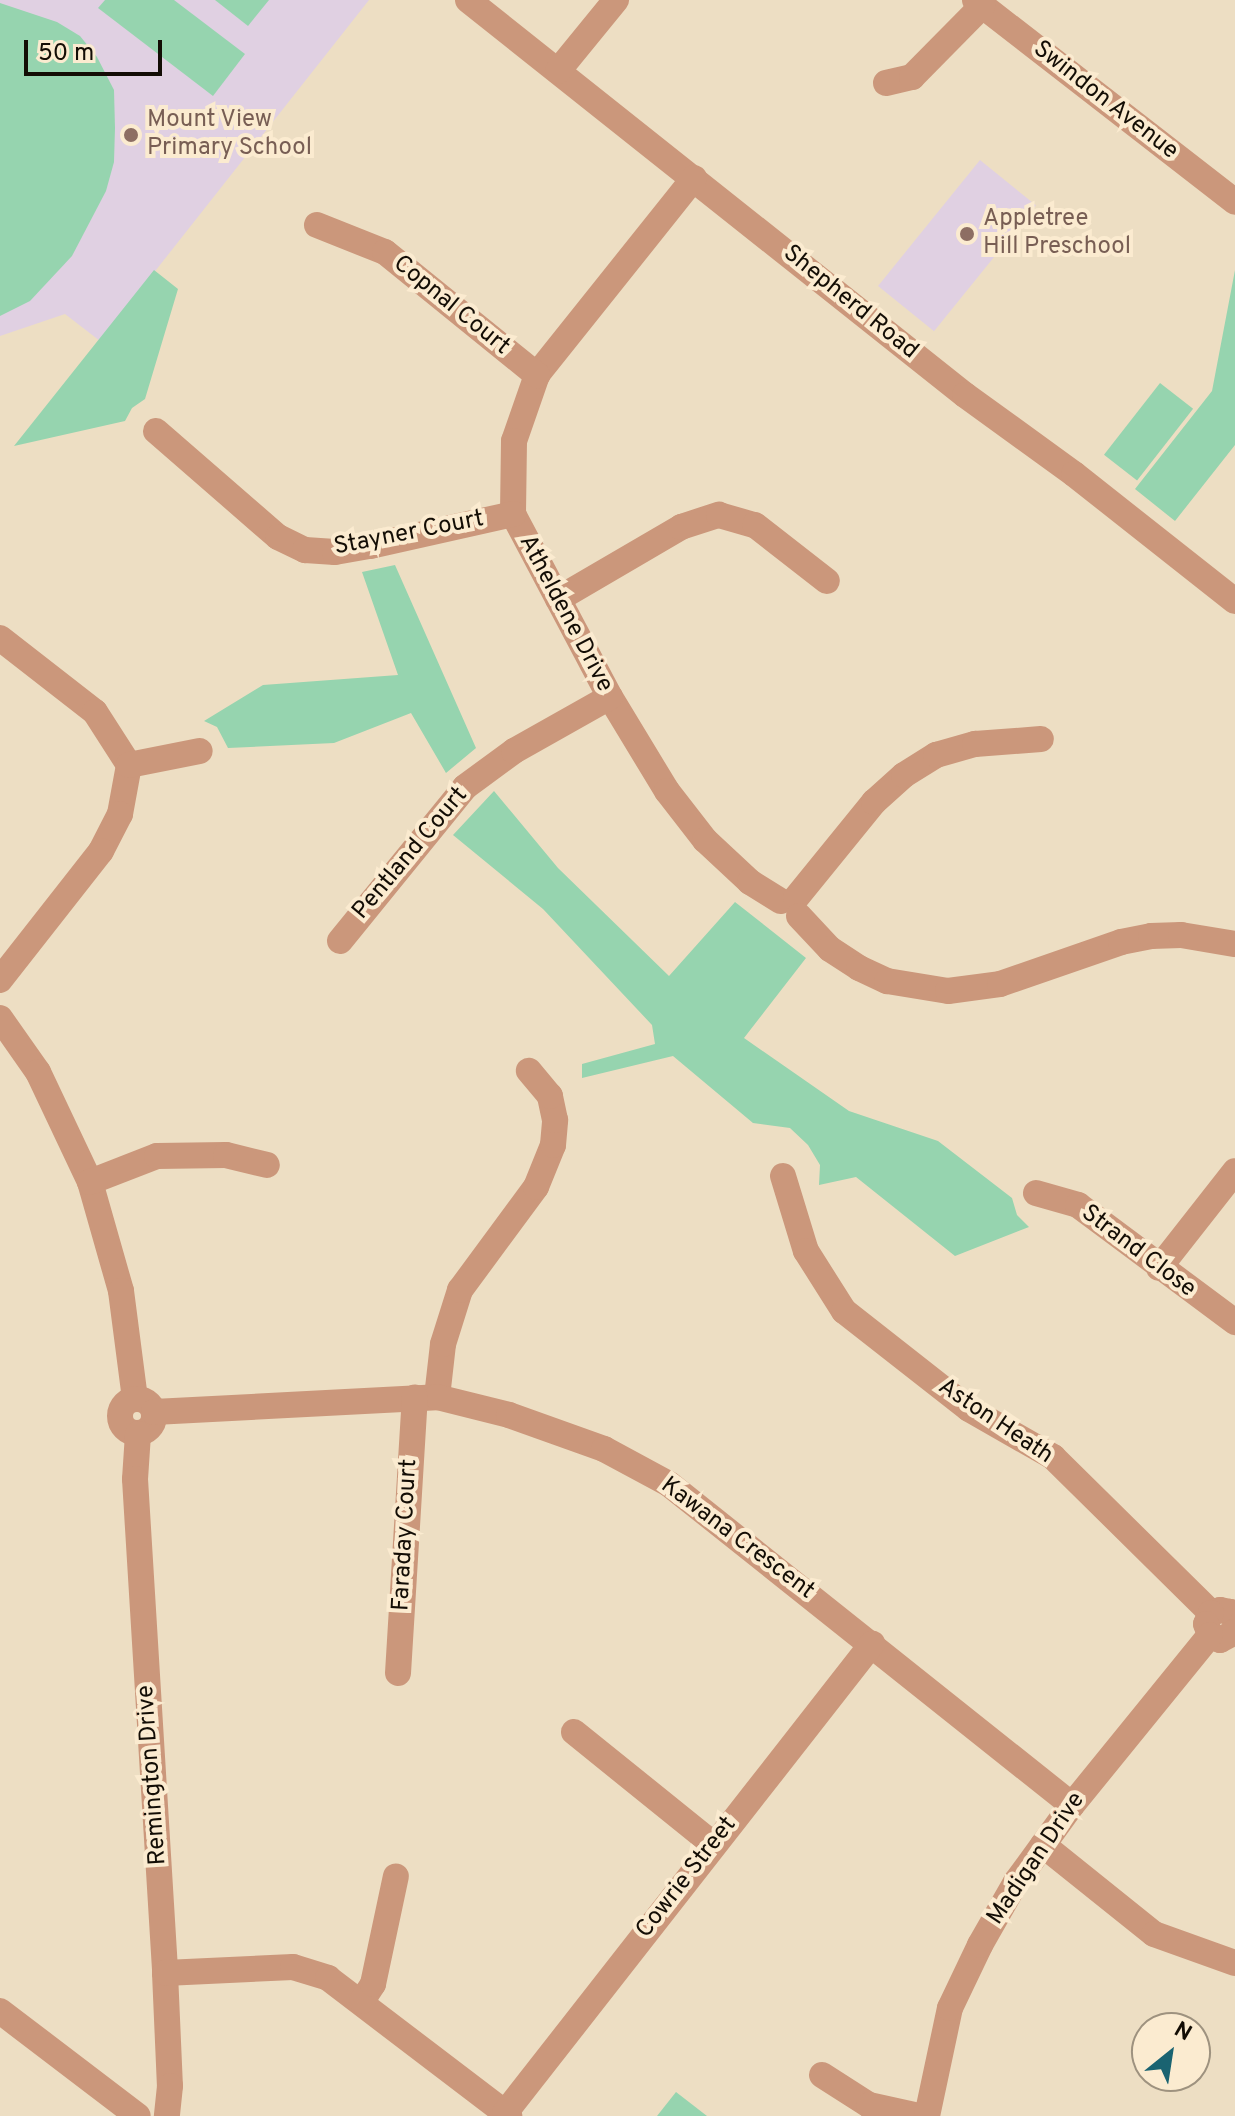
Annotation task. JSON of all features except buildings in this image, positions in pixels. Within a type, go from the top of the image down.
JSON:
[{"type":"street","name":"Shepherd Road","points":[[468,0],[965,395],[1074,474],[1235,601]]},
{"type":"street","points":[[558,71],[616,0]]},
{"type":"street","points":[[886,83],[912,77],[978,3]]},
{"type":"street","name":"Swindon Avenue","points":[[978,3],[1235,202]]},
{"type":"street","name":"Atheldene Drive","points":[[694,178],[537,375],[514,441],[513,514],[610,697],[667,791],[705,840],[750,882],[792,905],[830,949],[859,968],[901,985],[948,991],[1000,984],[1151,936],[1181,935],[1235,944]]},
{"type":"street","name":"Copnal Court","points":[[317,225],[385,252],[537,375]]},
{"type":"street","name":"Stayner Court","points":[[156,431],[278,537],[305,550],[335,552],[370,546],[513,514]]},
{"type":"street","points":[[558,599],[681,527],[719,515],[755,525],[827,581]]},
{"type":"street","points":[[0,638],[95,712],[129,765],[120,814],[101,851],[0,980]]},
{"type":"street","name":"Pentland Court","points":[[340,941],[465,787],[514,751],[610,697]]},
{"type":"street","points":[[792,905],[874,802],[904,775],[936,755],[975,744],[1041,739]]},
{"type":"street","points":[[129,765],[200,751]]},
{"type":"street","points":[[0,1018],[38,1072],[90,1182],[121,1291],[144,1405]]},
{"type":"street","name":"Faraday Court","points":[[398,1673],[426,1397],[460,1290],[536,1187],[553,1145],[555,1120],[550,1096],[529,1071]]},
{"type":"street","points":[[90,1182],[157,1156],[226,1155],[267,1165]]},
{"type":"street","points":[[1159,1268],[1235,1171]]},
{"type":"street","name":"Aston Heath","points":[[783,1176],[806,1251],[844,1311],[969,1409],[1053,1457],[1226,1620]]},
{"type":"street","name":"Strand Close","points":[[1036,1193],[1078,1205],[1235,1322]]},
{"type":"street","name":"Kawana Crescent","points":[[144,1405],[426,1397],[509,1415],[604,1449],[669,1484],[1072,1805]]},
{"type":"street","name":"Remington Drive","points":[[144,1405],[150,1429],[138,1434],[135,1479],[165,1973],[170,2086],[167,2116]]},
{"type":"street","name":"Madigan Drive","points":[[927,2116],[950,2008],[980,1945],[1072,1805],[1226,1620]]},
{"type":"street","name":"Cowrie Street","points":[[507,2115],[713,1844],[872,1644]]},
{"type":"street","points":[[574,1732],[713,1844]]},
{"type":"street","points":[[1043,1845],[1154,1934],[1235,1963]]},
{"type":"street","points":[[362,2001],[373,1984],[396,1876]]},
{"type":"street","points":[[165,1973],[293,1967],[328,1978],[362,2001],[507,2115]]},
{"type":"street","points":[[0,2011],[138,2116]]},
{"type":"street","points":[[822,2075],[869,2105],[919,2116]]},
{"type":"shaded area","name":"Mount View Primary School","points":[[0,0],[369,0],[100,341],[65,314],[0,336]]},
{"type":"shaded area","name":"Appletree Hill Preschool","points":[[980,160],[1036,205],[934,331],[878,286]]},
{"type":"green space","points":[[105,0],[174,0],[245,54],[213,96],[98,8]]},
{"type":"green space","points":[[215,0],[269,0],[248,26]]},
{"type":"green space","points":[[0,3],[57,22],[80,36],[97,57],[114,90],[115,128],[114,162],[106,191],[72,256],[30,301],[0,316]]},
{"type":"green space","points":[[154,270],[178,289],[145,399],[132,408],[125,421],[14,446]]},
{"type":"green space","points":[[1235,270],[1235,445],[1175,521],[1135,489],[1212,391]]},
{"type":"green space","points":[[1160,383],[1193,409],[1137,481],[1104,455]]},
{"type":"green space","points":[[395,565],[476,748],[446,773],[411,713],[334,743],[228,748],[217,727],[204,721],[263,685],[398,675],[362,572]]},
{"type":"green space","points":[[494,791],[558,868],[669,976],[735,902],[806,958],[744,1038],[849,1111],[938,1141],[1012,1198],[1017,1215],[1029,1227],[955,1256],[856,1177],[819,1185],[820,1165],[808,1145],[790,1128],[753,1123],[673,1056],[582,1078],[582,1064],[655,1044],[652,1025],[543,909],[453,835]]},
{"type":"green space","points":[[676,2092],[707,2116],[657,2116]]},
{"type":"place","name":"Mount View Primary School","points":[[131,135]]},
{"type":"place","name":"Appletree Hill Preschool","points":[[967,234]]}]
